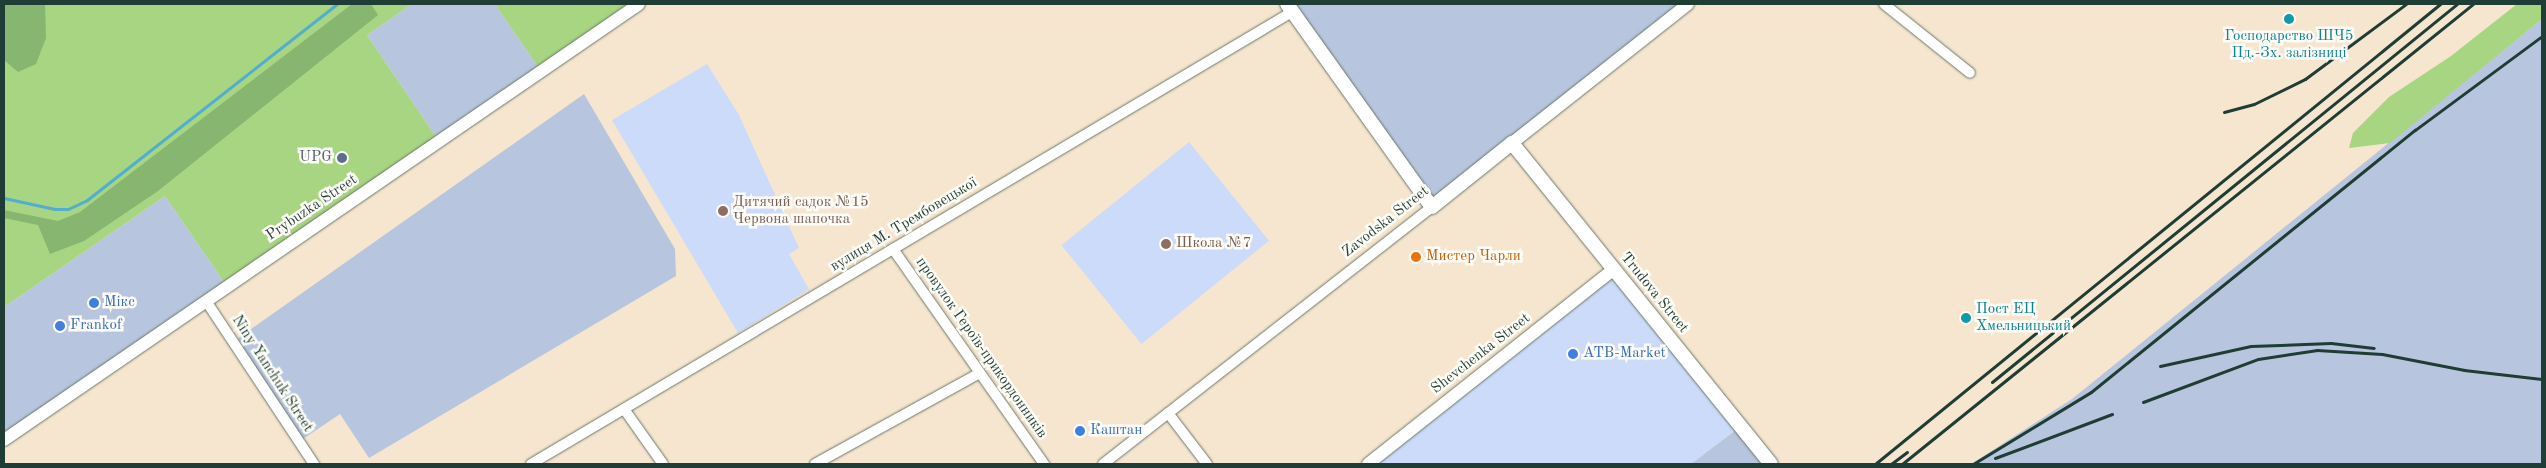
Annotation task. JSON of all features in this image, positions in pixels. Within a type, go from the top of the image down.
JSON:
[{"type":"main road","points":[[1290,8],[1432,207]]},
{"type":"main road","name":"Zavodska Street","points":[[1432,207],[1512,143]]},
{"type":"main road","name":"Trudova Street","points":[[1512,143],[1769,462]]},
{"type":"street","name":"Prybuzka Street","points":[[4,440],[639,4]]},
{"type":"street","name":"Zavodska Street","points":[[1512,143],[1688,4]]},
{"type":"street","points":[[1884,4],[1970,73]]},
{"type":"street","name":"вулиця М. Трембовецької","points":[[531,464],[893,249],[1290,8]]},
{"type":"street","name":"Zavodska Street","points":[[1108,463],[1168,413],[1432,207]]},
{"type":"street","name":"провулок Героїв-прикордонників","points":[[893,249],[1044,464]]},
{"type":"street","name":"Shevchenka Street","points":[[1368,464],[1614,269]]},
{"type":"street","name":"Niny Yanchuk Street","points":[[206,301],[314,464]]},
{"type":"street","points":[[815,464],[980,373]]},
{"type":"street","points":[[624,409],[663,464]]},
{"type":"street","points":[[1168,413],[1208,464]]},
{"type":"shaded area","points":[[412,4],[495,4],[538,67],[436,137],[367,35]]},
{"type":"shaded area","points":[[1287,4],[1688,4],[1432,207]]},
{"type":"shaded area","points":[[2542,19],[2542,464],[1971,464],[2072,399]]},
{"type":"shaded area","name":"Дитячий садок №15 Червона шапочка","points":[[707,64],[739,115],[799,248],[789,254],[809,289],[738,333],[612,120]]},
{"type":"shaded area","points":[[584,94],[675,249],[676,276],[369,458],[340,414],[303,439],[237,339]]},
{"type":"shaded area","name":"Школа №7","points":[[1189,142],[1269,241],[1141,344],[1062,245]]},
{"type":"shaded area","points":[[165,196],[224,282],[4,434],[4,307]]},
{"type":"shaded area","points":[[1613,277],[1736,430],[1691,464],[1376,464]]},
{"type":"shaded area","points":[[1736,430],[1764,464],[1691,464]]},
{"type":"green space","points":[[4,4],[412,4],[367,35],[436,137],[224,282],[165,196],[4,307]]},
{"type":"green space","points":[[4,4],[45,4],[46,38],[36,64],[18,72],[4,60]]},
{"type":"green space","points":[[352,4],[371,4],[378,15],[158,191],[84,241],[50,254],[38,225],[4,218],[4,210],[58,221],[80,212]]},
{"type":"green space","points":[[495,4],[630,4],[538,67]]},
{"type":"green space","points":[[2517,4],[2542,4],[2542,19],[2390,143],[2349,148],[2353,133],[2389,97],[2451,56]]},
{"type":"waterway","points":[[4,198],[55,209],[68,209],[87,200],[337,4]]},
{"type":"railway","points":[[2224,112],[2254,104],[2305,79],[2406,4]]},
{"type":"railway","points":[[1875,464],[2440,4]]},
{"type":"railway","points":[[1992,382],[2457,4]]},
{"type":"railway","points":[[1902,464],[2473,4]]},
{"type":"railway","points":[[1973,464],[2091,392],[2415,130],[2542,36]]},
{"type":"railway","points":[[2160,366],[2251,346],[2331,343],[2374,348]]},
{"type":"railway","points":[[2143,402],[2258,359],[2317,350],[2382,354],[2464,370],[2542,379]]},
{"type":"railway","points":[[1995,458],[2112,414]]},
{"type":"railway","points":[[1891,464],[1907,452]]},
{"type":"place","name":"Господарство ШЧ5 Пд.-Зх. залізниці","points":[[2289,19]]},
{"type":"place","name":"UPG","points":[[342,158]]},
{"type":"place","name":"Дитячий садок №15 Червона шапочка","points":[[723,211]]},
{"type":"place","name":"Школа №7","points":[[1166,244]]},
{"type":"place","name":"Мистер Чарли","points":[[1416,257]]},
{"type":"place","name":"Мікс","points":[[94,303]]},
{"type":"place","name":"Пост ЕЦ Хмельницький","points":[[1966,318]]},
{"type":"place","name":"Frankof","points":[[60,326]]},
{"type":"place","name":"ATB-Market","points":[[1573,354]]},
{"type":"place","name":"Каштан","points":[[1080,431]]}]
